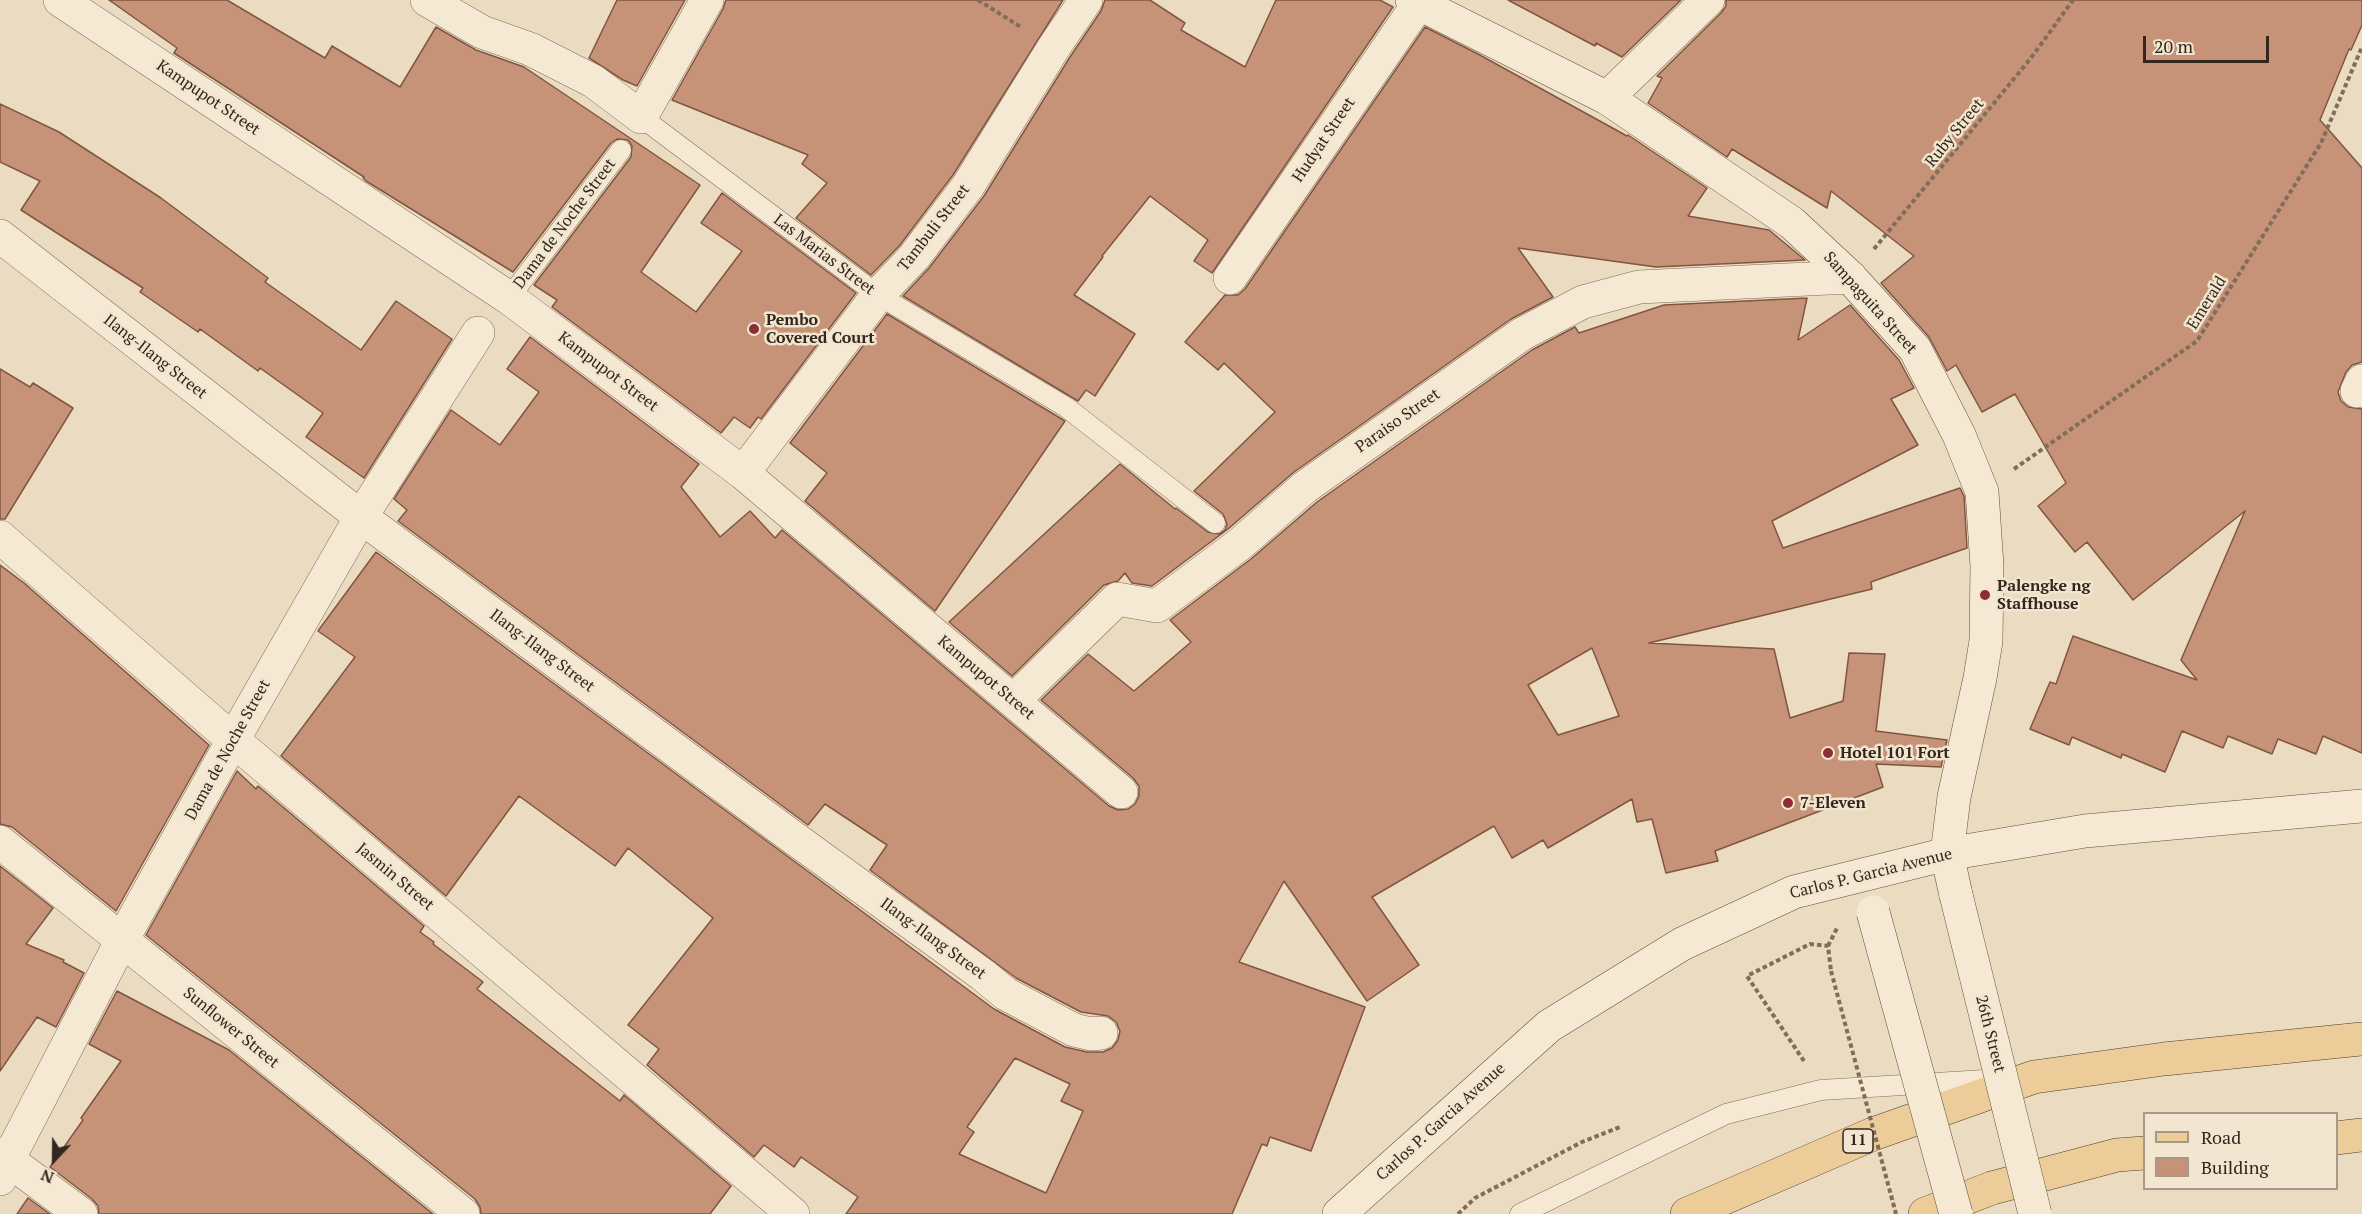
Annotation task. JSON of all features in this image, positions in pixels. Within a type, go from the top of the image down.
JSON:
[{"type":"main road","name":"11","points":[[1687,1214],[1872,1134],[2034,1077],[2164,1059],[2362,1039]]},
{"type":"main road","points":[[2338,1138],[2362,1135]]},
{"type":"main road","points":[[1925,1214],[1992,1188],[2117,1155],[2143,1153]]},
{"type":"street","name":"Kampupot Street","points":[[60,0],[509,298],[743,473],[1121,792]]},
{"type":"street","name":"Las Marias Street","points":[[426,0],[482,32],[530,49],[593,81],[641,117]]},
{"type":"street","points":[[641,117],[707,0]]},
{"type":"street","name":"Tambuli Street","points":[[743,473],[878,295],[914,256],[968,186],[1054,47],[1086,0]]},
{"type":"street","points":[[1607,98],[1708,0]]},
{"type":"street","name":"Sampaguita Street","points":[[1416,2],[1607,98],[1792,223],[1850,277],[1915,349],[1959,435],[1982,492],[1987,585],[1986,641],[1954,797],[1947,854]]},
{"type":"street","name":"Hudyat Street","points":[[1230,278],[1416,2]]},
{"type":"street","name":"Ilang-Ilang Street","points":[[0,236],[361,517],[1006,994],[1074,1029],[1091,1034],[1101,1033]]},
{"type":"street","name":"Paraiso Street","points":[[1013,701],[1117,599],[1157,606],[1240,544],[1315,480],[1522,334],[1583,302],[1639,287],[1850,277]]},
{"type":"street","name":"Dama de Noche Street","points":[[3,1165],[122,940],[233,740],[361,517],[478,333]]},
{"type":"street","name":"Jasmin Street","points":[[0,537],[233,740],[793,1214]]},
{"type":"street","name":"Carlos P. Garcia Avenue","points":[[1339,1214],[1549,1026],[1682,944],[1794,892],[1947,854],[2085,831],[2362,806]]},
{"type":"street","name":"Sunflower Street","points":[[0,842],[463,1214]]},
{"type":"street","name":"26th Street","points":[[1947,854],[2035,1214]]},
{"type":"street","points":[[1865,875],[1873,912],[1956,1214]]},
{"type":"street","points":[[3,1165],[81,1214]]},
{"type":"lane","name":"Las Marias Street","points":[[641,117],[878,295],[1066,407],[1215,523]]},
{"type":"lane","name":"Dama de Noche Street","points":[[509,298],[621,150]]},
{"type":"lane","points":[[1520,1214],[1726,1114],[1821,1089],[2034,1077]]},
{"type":"path","points":[[978,0],[1054,47]]},
{"type":"path","name":"Ruby Street","points":[[1850,277],[2031,58],[2073,0]]},
{"type":"path","name":"Emerald","points":[[1982,492],[2197,341],[2321,143],[2362,47]]},
{"type":"path","points":[[1808,1066],[1747,976],[1810,944],[1828,946],[1831,971],[1896,1214]]},
{"type":"building","points":[[109,0],[227,0],[325,58],[332,46],[400,87],[436,27],[476,50],[524,67],[700,185],[641,272],[696,312],[742,251],[701,223],[722,193],[856,293],[761,419],[758,417],[750,428],[734,417],[721,433],[552,307],[557,300],[534,285],[631,157],[632,146],[628,140],[617,139],[611,143],[513,272],[366,181],[364,177],[174,53],[177,48]]},
{"type":"building","points":[[617,0],[685,0],[637,86],[623,80],[589,58]]},
{"type":"building","points":[[726,0],[1063,0],[953,175],[900,245],[871,275],[796,218],[827,183],[802,164],[808,155],[672,100]]},
{"type":"building","points":[[1105,0],[1150,0],[1185,23],[1181,30],[1245,67],[1276,0],[1380,0],[1393,7],[1212,273],[1194,261],[1208,240],[1150,196],[1102,256],[1074,295],[1135,334],[1095,396],[1086,390],[1078,401],[903,296],[929,268],[984,196],[1101,11]]},
{"type":"building","points":[[1508,0],[1681,0],[1622,57],[1596,43],[1595,46]]},
{"type":"building","points":[[1726,0],[2362,0],[2362,25],[2351,50],[2349,49],[2320,120],[2362,168],[2362,362],[2352,365],[2346,372],[2338,392],[2341,401],[2348,407],[2362,409],[2362,753],[2323,736],[2316,754],[2278,739],[2272,754],[2228,736],[2223,748],[2182,731],[2165,772],[2122,754],[2121,758],[2072,737],[2069,745],[2030,729],[2050,682],[2056,684],[2073,636],[2197,680],[2181,660],[2245,511],[2133,600],[2087,542],[2075,552],[2038,506],[2066,483],[2015,394],[1982,412],[1956,365],[1947,371],[1929,337],[1881,283],[1914,256],[1831,191],[1827,208],[1732,149],[1727,157],[1648,103],[1662,78],[1657,76],[1721,13],[1726,6]]},
{"type":"building","points":[[1425,27],[1628,135],[1707,188],[1688,216],[1769,230],[1805,260],[1656,267],[1518,248],[1553,297],[1511,319],[1294,472],[1228,529],[1152,586],[1132,583],[1125,573],[1118,581],[1104,585],[1012,676],[949,622],[1120,464],[1175,509],[1208,532],[1219,534],[1225,530],[1227,524],[1223,514],[1194,491],[1275,412],[1224,363],[1218,370],[1185,342],[1225,295],[1238,295],[1245,289]]},
{"type":"building","points":[[0,104],[59,132],[161,198],[268,278],[265,282],[361,350],[396,301],[452,339],[364,478],[306,437],[323,413],[260,368],[258,371],[200,329],[198,332],[140,292],[143,288],[21,210],[40,181],[0,162]]},
{"type":"building","points":[[1807,298],[1798,340],[1850,305],[1899,360],[1914,388],[1891,399],[1918,445],[1772,521],[1783,548],[1960,488],[1964,496],[1967,548],[1871,582],[1872,589],[1649,643],[1774,649],[1790,718],[1843,701],[1849,653],[1885,654],[1876,731],[1947,740],[1941,767],[1876,764],[1883,787],[1715,851],[1718,861],[1666,873],[1652,819],[1637,822],[1632,799],[1548,848],[1543,840],[1512,858],[1494,826],[1372,897],[1419,965],[1367,1001],[1284,881],[1239,962],[1365,1007],[1311,1151],[1270,1137],[1267,1146],[1262,1144],[1232,1214],[846,1214],[858,1197],[801,1157],[794,1167],[764,1145],[754,1157],[647,1065],[659,1049],[628,1025],[713,918],[628,848],[615,866],[519,796],[446,896],[281,756],[355,657],[318,631],[376,552],[994,1009],[1065,1047],[1087,1052],[1103,1052],[1112,1048],[1118,1040],[1120,1031],[1116,1022],[1108,1016],[1081,1012],[1016,978],[870,870],[887,845],[825,804],[808,825],[398,521],[407,510],[394,499],[451,410],[500,445],[539,392],[507,369],[530,337],[699,464],[681,487],[720,537],[750,511],[775,538],[782,530],[1109,806],[1118,810],[1128,809],[1135,804],[1139,796],[1139,786],[1133,778],[1041,700],[1088,654],[1134,691],[1191,642],[1170,620],[1251,559],[1317,502],[1532,350],[1575,327],[1579,333],[1664,305]],"holes":[[[1592,648],[1619,716],[1558,735],[1528,685]],[[1015,1058],[1070,1084],[1061,1101],[1083,1111],[1046,1193],[959,1154],[974,1132],[967,1127]]]},
{"type":"building","points":[[887,314],[1065,421],[935,611],[805,501],[827,473],[790,443]]},
{"type":"building","points":[[0,369],[30,387],[33,383],[73,408],[5,519],[0,519]]},
{"type":"building","points":[[0,565],[24,583],[209,745],[116,911],[12,827],[0,824]]},
{"type":"building","points":[[237,771],[256,789],[258,786],[424,926],[420,932],[483,982],[477,989],[620,1101],[624,1095],[731,1186],[710,1214],[481,1214],[475,1199],[146,935]]},
{"type":"building","points":[[0,866],[53,908],[26,944],[64,960],[63,962],[84,973],[56,1027],[37,1017],[0,1071]]},
{"type":"building","points":[[117,991],[229,1050],[433,1214],[99,1214],[98,1206],[92,1199],[50,1167],[121,1061],[89,1044]]},
{"type":"building","points":[[28,1198],[50,1214],[17,1214]]},
{"type":"place","name":"Pembo Covered Court","points":[[754,329]]},
{"type":"place","name":"Palengke ng Staffhouse","points":[[1985,595]]},
{"type":"place","name":"Hotel 101 Fort","points":[[1828,753]]},
{"type":"place","name":"7-Eleven","points":[[1788,803]]}]
